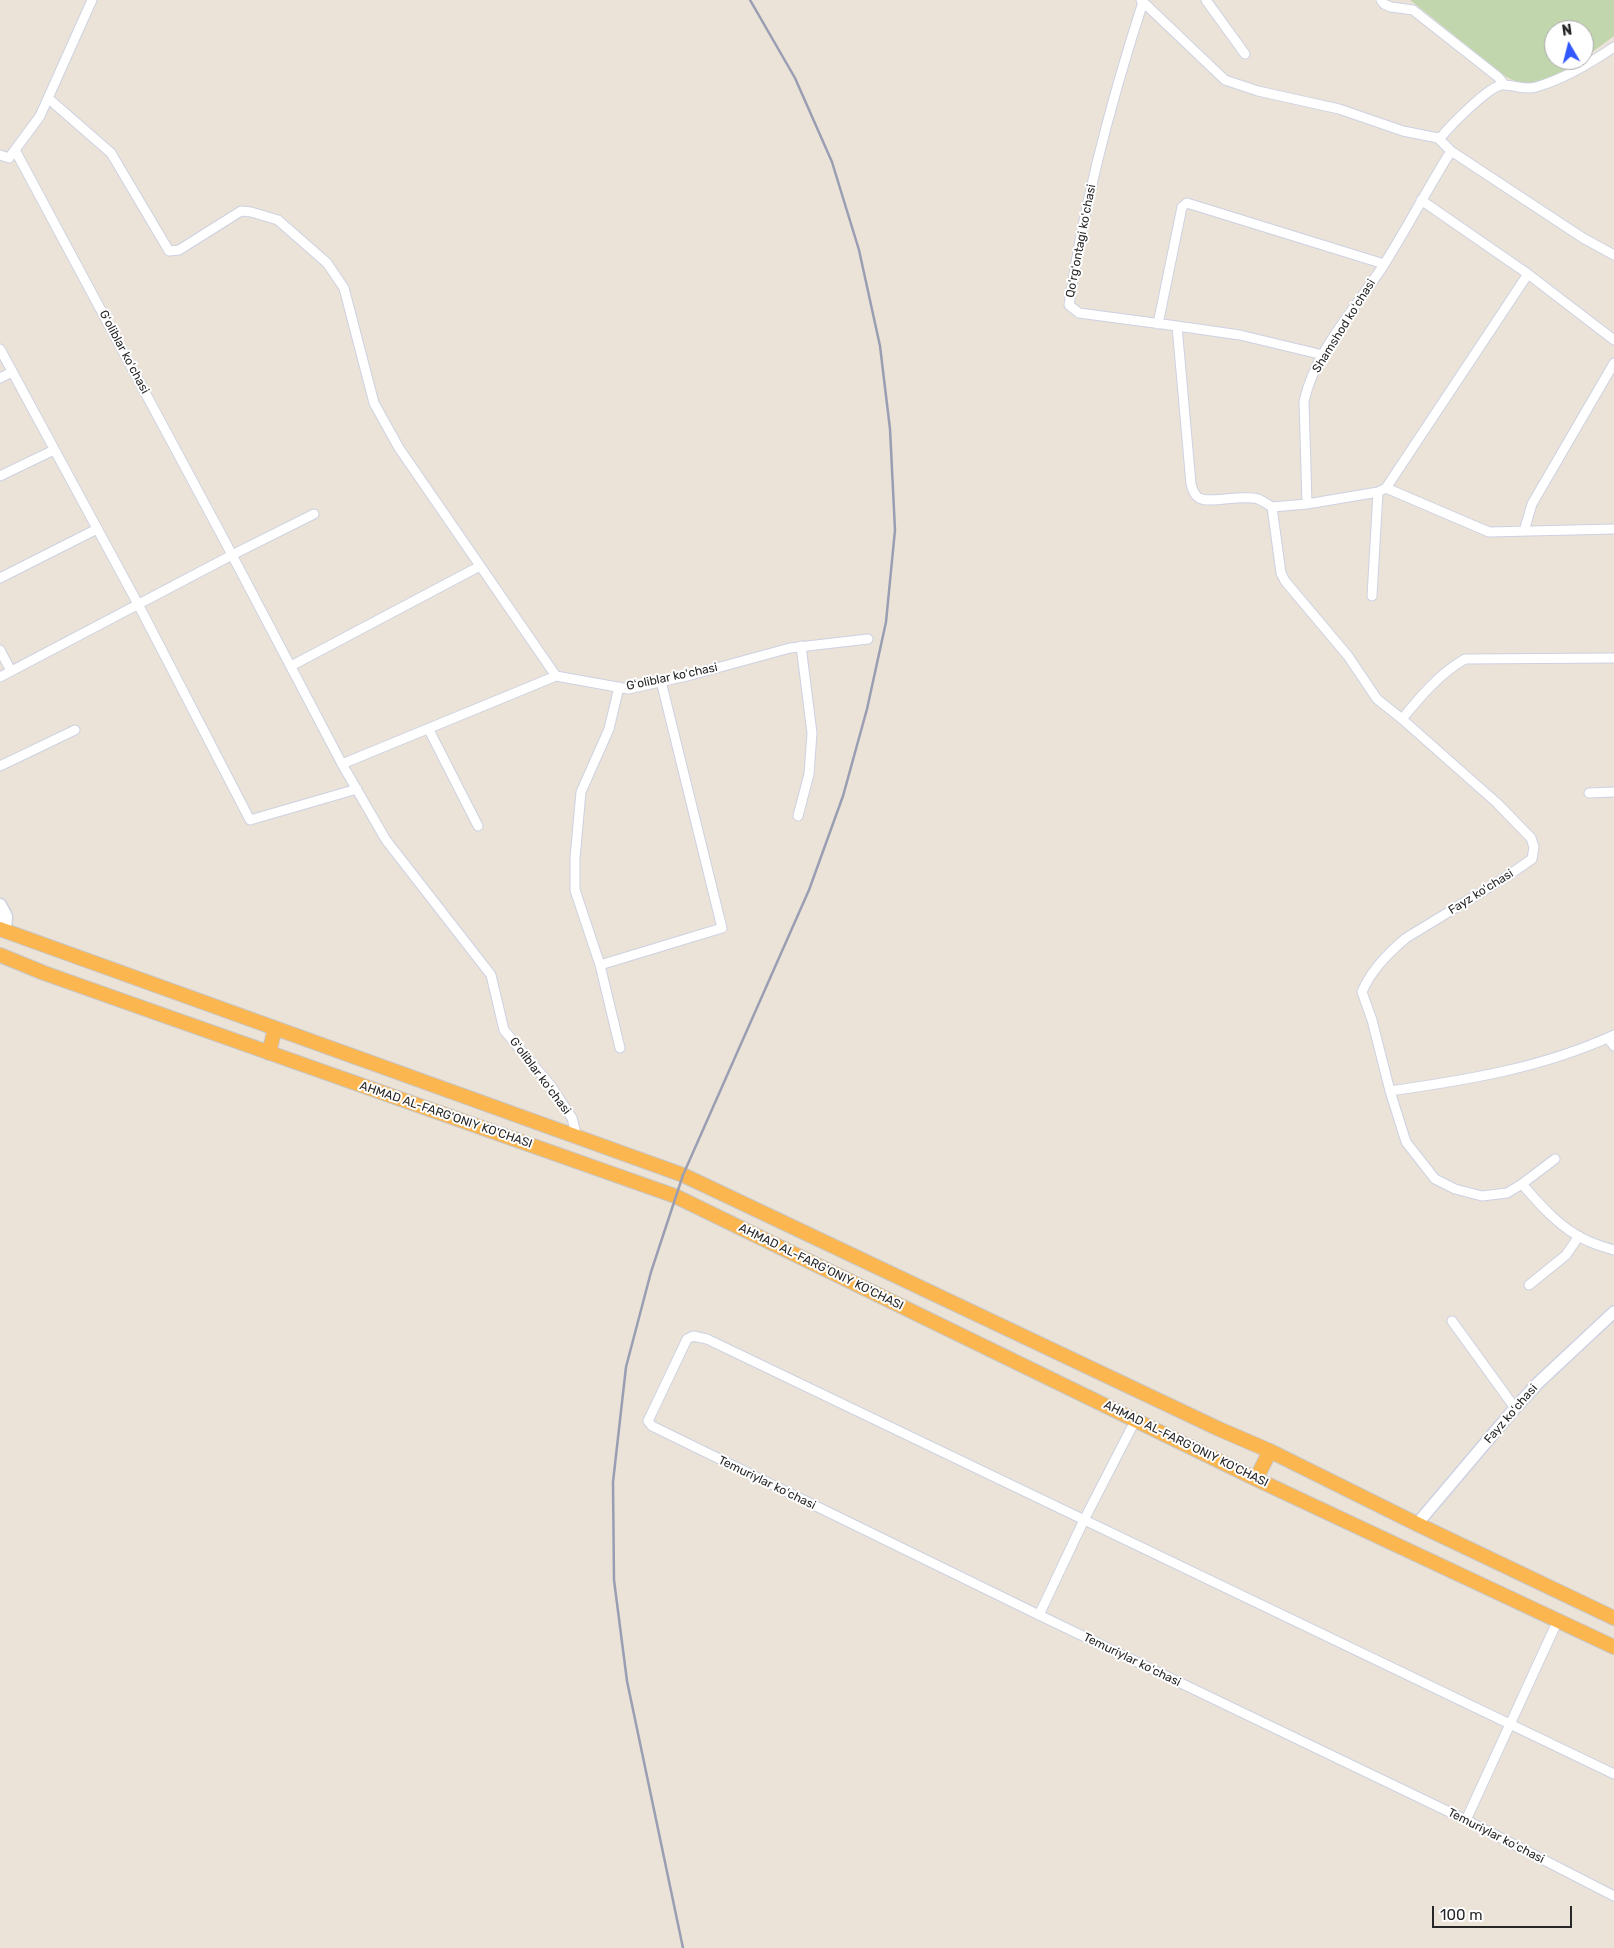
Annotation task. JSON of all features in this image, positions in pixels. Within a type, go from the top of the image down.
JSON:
[{"type":"highway","name":"AHMAD AL-FARG'ONIY KO'CHASI","points":[[3,930],[683,1175],[1219,1429],[1270,1451],[1614,1618]]},
{"type":"highway","name":"AHMAD AL-FARG'ONIY KO'CHASI","points":[[0,955],[44,973],[675,1196],[1256,1479],[1614,1647]]},
{"type":"highway","points":[[269,1053],[275,1028]]},
{"type":"highway","points":[[1256,1479],[1270,1451]]},
{"type":"main road","points":[[0,904],[6,916],[3,930]]},
{"type":"street","points":[[0,155],[9,158],[40,116],[49,100],[92,0]]},
{"type":"street","points":[[1206,0],[1245,54]]},
{"type":"street","points":[[1381,0],[1384,4],[1392,7],[1412,10],[1498,77],[1504,84]]},
{"type":"street","points":[[1142,1],[1225,80],[1258,91],[1339,110],[1403,131],[1438,138],[1451,151],[1583,238],[1614,255]]},
{"type":"street","name":"Qoʻrgʻontagi koʻchasi","points":[[1142,1],[1120,72],[1091,183],[1078,244],[1069,305],[1079,313],[1240,335],[1323,355]]},
{"type":"street","points":[[1438,138],[1466,111],[1497,86],[1504,84],[1534,88],[1582,67],[1614,47]]},
{"type":"street","points":[[49,100],[111,153],[169,251],[179,250],[241,212],[251,212],[278,220],[327,263],[344,288],[374,403],[399,448],[556,676],[429,730],[342,764]]},
{"type":"street","name":"Gʻoliblar koʻchasi","points":[[15,150],[342,764],[386,840],[491,975],[504,1030],[550,1086],[572,1118],[578,1138]]},
{"type":"street","name":"Shamshod koʻchasi","points":[[1307,504],[1304,401],[1308,385],[1323,355],[1384,264],[1451,151]]},
{"type":"street","points":[[1421,200],[1528,274],[1614,340]]},
{"type":"street","points":[[1158,324],[1182,207],[1187,203],[1384,264]]},
{"type":"street","points":[[1372,596],[1382,490],[1528,274]]},
{"type":"street","points":[[1177,326],[1190,484],[1194,493],[1199,498],[1258,499],[1272,507],[1307,504],[1382,490],[1489,532],[1614,530]]},
{"type":"street","points":[[0,349],[138,604],[250,820],[357,789]]},
{"type":"street","points":[[1524,531],[1532,504],[1614,363]]},
{"type":"street","points":[[0,378],[12,372]]},
{"type":"street","points":[[0,476],[54,450]]},
{"type":"street","name":"Fayz koʻchasi","points":[[1272,507],[1281,572],[1286,581],[1348,656],[1377,699],[1497,803],[1531,838],[1534,846],[1532,859],[1406,938],[1391,950],[1368,978],[1362,992],[1372,1020],[1390,1091],[1406,1142],[1435,1178],[1456,1189],[1482,1196],[1507,1193],[1555,1159]]},
{"type":"street","points":[[0,677],[314,514]]},
{"type":"street","points":[[0,578],[97,528]]},
{"type":"street","points":[[291,666],[480,566]]},
{"type":"street","name":"Gʻoliblar koʻchasi","points":[[556,676],[628,689],[801,646],[868,640]]},
{"type":"street","points":[[798,816],[809,774],[812,733],[801,646]]},
{"type":"street","points":[[0,650],[11,671]]},
{"type":"street","points":[[1402,719],[1452,666],[1465,659],[1614,658]]},
{"type":"street","points":[[600,965],[722,928],[661,682]]},
{"type":"street","points":[[619,687],[610,729],[581,792],[575,858],[575,890],[600,965],[620,1048]]},
{"type":"street","points":[[0,766],[75,730]]},
{"type":"street","points":[[429,730],[478,826]]},
{"type":"street","points":[[1588,793],[1614,792]]},
{"type":"street","points":[[1390,1091],[1469,1080],[1511,1071],[1551,1060],[1611,1037],[1614,1046]]},
{"type":"street","points":[[1522,1184],[1541,1206],[1563,1226],[1586,1240],[1614,1250]]},
{"type":"street","points":[[1529,1285],[1566,1255],[1579,1236]]},
{"type":"street","name":"Fayz koʻchasi","points":[[1417,1524],[1539,1382],[1614,1312]]},
{"type":"street","points":[[1452,1321],[1515,1408]]},
{"type":"street","name":"Temuriylar koʻchasi","points":[[1084,1520],[708,1340],[693,1336],[687,1339],[648,1421],[650,1424],[1039,1615],[1466,1820],[1614,1896]]},
{"type":"street","points":[[1039,1615],[1084,1520],[1136,1419]]},
{"type":"street","points":[[1084,1520],[1614,1774]]},
{"type":"street","points":[[1466,1820],[1558,1620]]},
{"type":"green space","points":[[1410,0],[1614,0],[1614,36],[1594,51],[1594,20],[1544,20],[1544,70],[1565,70],[1546,80],[1530,84],[1516,82],[1505,76]]},
{"type":"railway","points":[[683,1948],[627,1681],[614,1580],[613,1482],[626,1367],[651,1272],[683,1175],[809,890],[843,796],[867,709],[886,622],[895,530],[890,429],[880,346],[859,250],[832,162],[795,78],[750,0]]}]
